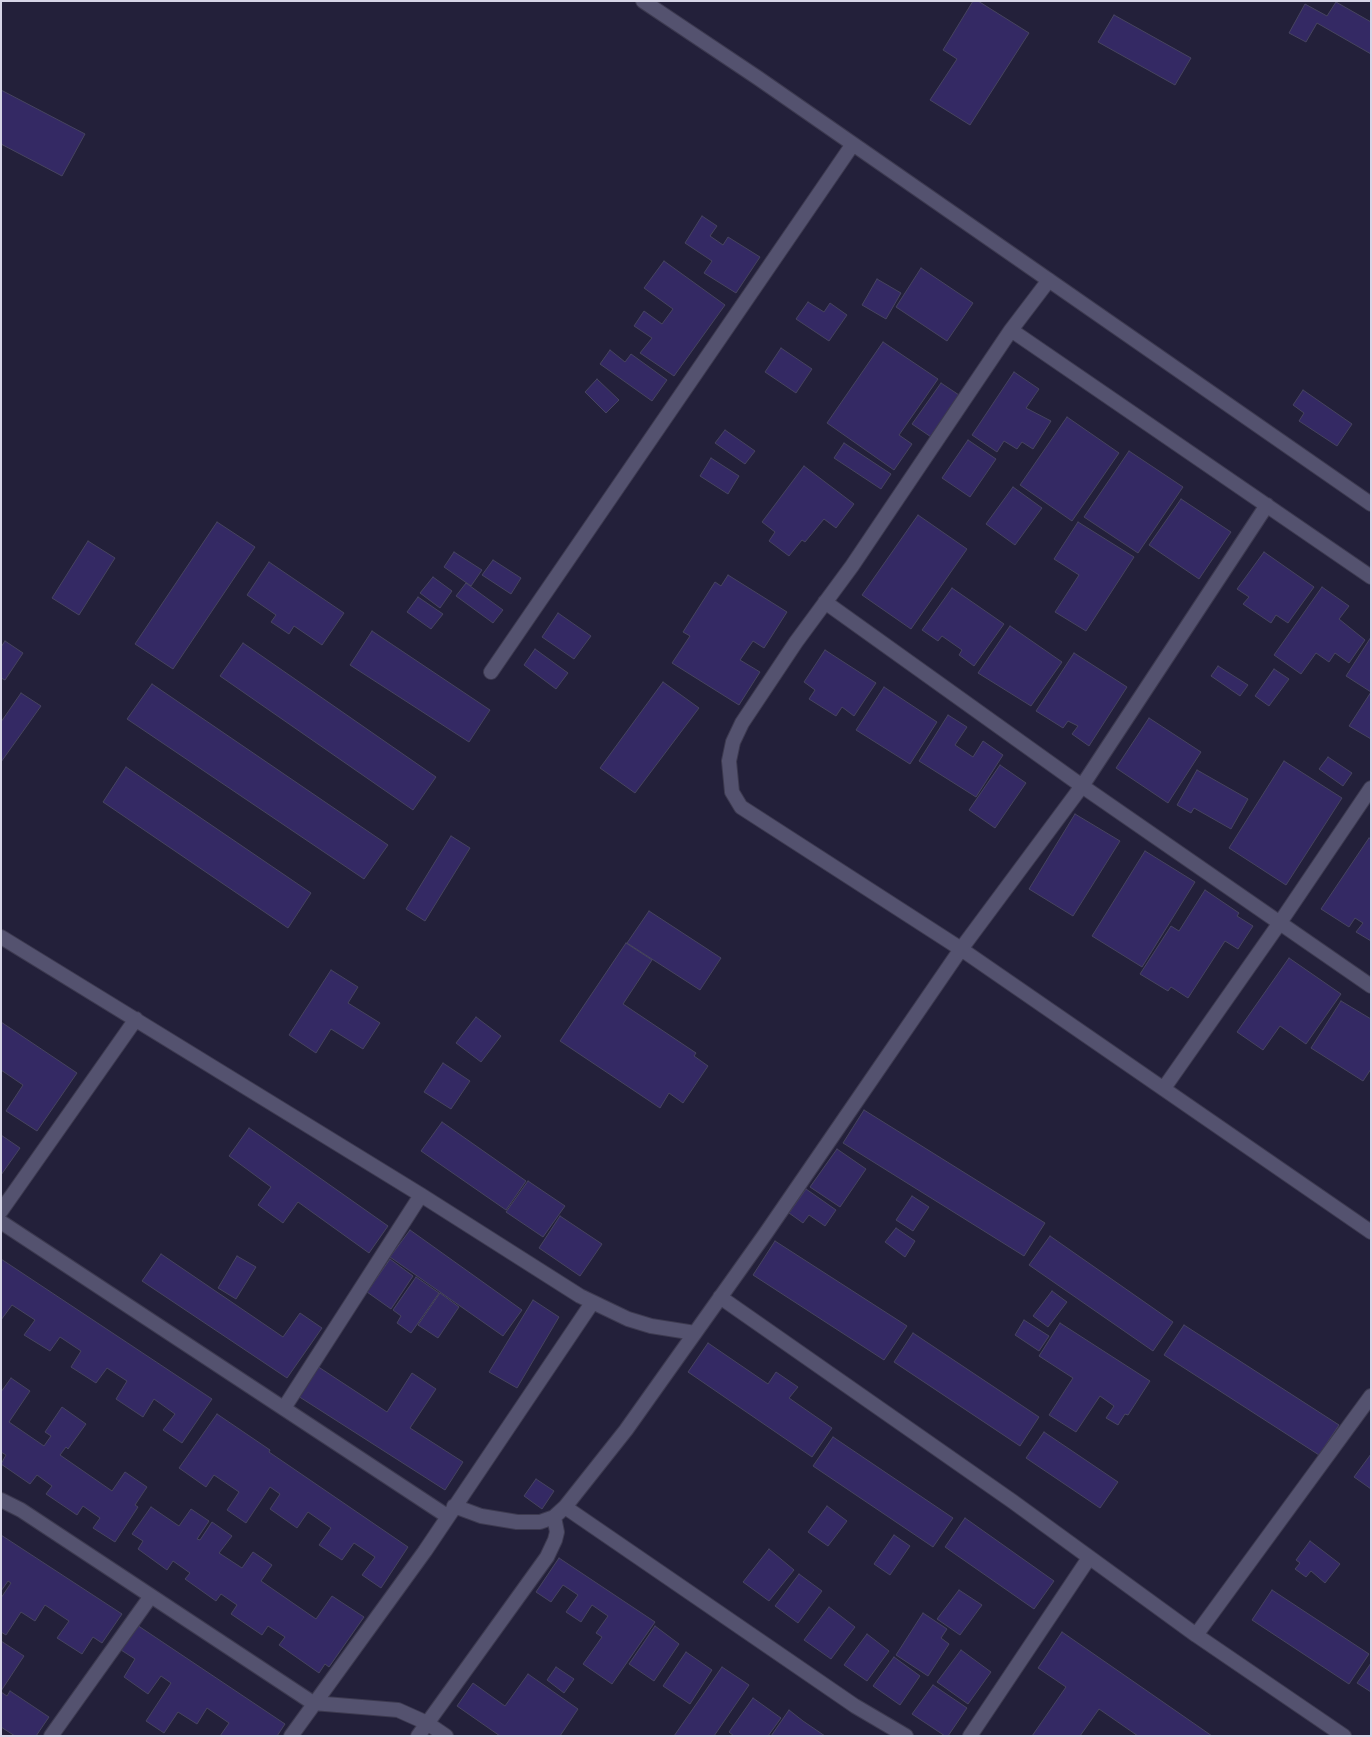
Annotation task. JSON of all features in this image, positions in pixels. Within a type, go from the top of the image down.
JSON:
[{"type":"street","points":[[643,1],[853,144],[1371,504]]},
{"type":"street","points":[[491,672],[853,144]]},
{"type":"street","points":[[1049,280],[1011,330],[852,566],[742,723],[729,761],[732,792],[741,807],[961,949],[1371,1232]]},
{"type":"street","points":[[1011,330],[1371,576]]},
{"type":"street","points":[[1,1222],[284,1408],[451,1511],[517,1522],[540,1522],[554,1517],[565,1507],[626,1430],[961,949],[1082,786],[1266,505]]},
{"type":"street","points":[[825,602],[1082,786],[1371,986]]},
{"type":"street","points":[[1164,1088],[1279,924],[1371,788]]},
{"type":"street","points":[[1,937],[592,1302],[628,1319],[651,1326],[694,1333]]},
{"type":"street","points":[[1,1211],[136,1020]]},
{"type":"street","points":[[284,1408],[421,1195]]},
{"type":"street","points":[[720,1297],[1004,1495],[1196,1635],[1344,1736]]},
{"type":"street","points":[[291,1736],[313,1703],[425,1552],[592,1302]]},
{"type":"street","points":[[1196,1635],[1371,1396]]},
{"type":"street","points":[[1,1500],[21,1510],[313,1703],[398,1710],[427,1722],[446,1736]]},
{"type":"street","points":[[565,1507],[855,1706],[906,1736]]},
{"type":"street","points":[[418,1736],[547,1557],[556,1540],[557,1532],[554,1517]]},
{"type":"street","points":[[970,1736],[1089,1558]]},
{"type":"street","points":[[51,1736],[151,1596]]},
{"type":"building","points":[[973,1],[978,1],[1029,33],[970,125],[930,100],[957,59],[943,50]]},
{"type":"building","points":[[1336,2],[1371,22],[1371,54],[1317,23],[1306,42],[1289,33],[1305,4],[1327,16]]},
{"type":"building","points":[[1114,15],[1191,58],[1175,85],[1098,42]]},
{"type":"building","points":[[1,90],[85,134],[62,176],[1,144]]},
{"type":"building","points":[[702,216],[717,226],[710,236],[723,245],[728,237],[760,257],[736,293],[704,273],[712,261],[685,243]]},
{"type":"building","points":[[664,261],[725,305],[674,376],[640,353],[652,338],[634,326],[644,311],[662,324],[673,309],[644,288]]},
{"type":"building","points":[[921,268],[973,303],[947,341],[896,307]]},
{"type":"building","points":[[877,279],[901,293],[886,319],[862,305]]},
{"type":"building","points":[[808,302],[824,312],[830,303],[847,315],[829,341],[796,319]]},
{"type":"building","points":[[883,342],[938,379],[899,435],[912,444],[894,470],[827,423]]},
{"type":"building","points":[[781,348],[812,369],[796,393],[765,372]]},
{"type":"building","points":[[610,350],[625,362],[631,354],[667,380],[652,401],[600,364]]},
{"type":"building","points":[[1014,372],[1039,389],[1026,408],[1051,421],[1033,449],[1022,442],[1017,449],[1004,441],[997,452],[972,435]]},
{"type":"building","points":[[597,379],[619,400],[606,413],[585,392]]},
{"type":"building","points":[[941,383],[962,397],[934,439],[912,424]]},
{"type":"building","points":[[1303,390],[1352,424],[1337,446],[1299,421],[1304,413],[1293,405]]},
{"type":"building","points":[[1067,417],[1119,453],[1072,521],[1020,485]]},
{"type":"building","points":[[725,430],[755,451],[745,464],[715,443]]},
{"type":"building","points":[[968,440],[996,459],[970,497],[942,478]]},
{"type":"building","points":[[844,443],[891,474],[881,489],[834,458]]},
{"type":"building","points":[[1129,451],[1183,487],[1138,553],[1084,517]]},
{"type":"building","points":[[711,458],[739,476],[728,494],[700,476]]},
{"type":"building","points":[[804,466],[854,504],[836,528],[824,519],[805,542],[802,540],[789,556],[769,541],[775,532],[762,522]]},
{"type":"building","points":[[1013,487],[1042,508],[1015,545],[986,524]]},
{"type":"building","points":[[1181,499],[1231,532],[1199,579],[1149,545]]},
{"type":"building","points":[[918,515],[967,549],[911,629],[862,595]]},
{"type":"building","points":[[217,522],[255,547],[173,669],[135,644]]},
{"type":"building","points":[[1078,522],[1134,557],[1086,631],[1055,612],[1079,575],[1054,559]]},
{"type":"building","points":[[88,541],[115,558],[79,615],[52,598]]},
{"type":"building","points":[[454,552],[482,570],[471,586],[444,567]]},
{"type":"building","points":[[1264,552],[1314,587],[1288,623],[1276,615],[1271,623],[1243,604],[1249,597],[1237,589]]},
{"type":"building","points":[[493,560],[521,578],[511,594],[482,575]]},
{"type":"building","points":[[269,562],[344,613],[322,645],[294,626],[289,634],[271,622],[276,615],[247,595]]},
{"type":"building","points":[[728,575],[787,612],[764,648],[753,641],[740,660],[760,672],[739,705],[672,663],[690,636],[683,632],[715,582],[721,586]]},
{"type":"building","points":[[433,577],[452,591],[440,608],[420,593]]},
{"type":"building","points":[[466,583],[503,610],[493,623],[456,596]]},
{"type":"building","points":[[1322,587],[1349,606],[1339,619],[1365,640],[1349,663],[1335,653],[1329,662],[1316,653],[1301,674],[1274,655]]},
{"type":"building","points":[[952,588],[1004,624],[974,666],[959,655],[962,650],[942,636],[938,641],[922,630]]},
{"type":"building","points":[[418,597],[443,614],[431,629],[407,612]]},
{"type":"building","points":[[558,613],[591,636],[574,659],[542,637]]},
{"type":"building","points":[[1010,626],[1062,662],[1031,706],[978,673]]},
{"type":"building","points":[[372,631],[490,710],[469,742],[350,665]]},
{"type":"building","points":[[1371,637],[1371,692],[1346,676]]},
{"type":"building","points":[[5,641],[23,653],[5,680],[1,678],[1,647]]},
{"type":"building","points":[[243,643],[436,777],[413,810],[220,676]]},
{"type":"building","points":[[535,649],[568,673],[556,689],[524,665]]},
{"type":"building","points":[[825,650],[876,683],[854,716],[842,707],[836,716],[809,699],[815,690],[804,682]]},
{"type":"building","points":[[1074,653],[1127,687],[1089,746],[1072,734],[1078,726],[1068,721],[1063,728],[1036,711]]},
{"type":"building","points":[[1218,666],[1248,685],[1240,696],[1211,676]]},
{"type":"building","points":[[1274,669],[1289,679],[1269,706],[1255,696]]},
{"type":"building","points":[[663,682],[699,708],[635,793],[600,768]]},
{"type":"building","points":[[152,684],[388,845],[364,879],[127,719]]},
{"type":"building","points":[[884,687],[937,722],[910,764],[856,730]]},
{"type":"building","points":[[1371,692],[1371,739],[1349,726]]},
{"type":"building","points":[[21,693],[41,706],[1,762],[1,722]]},
{"type":"building","points":[[948,715],[967,727],[955,745],[973,757],[983,741],[1003,755],[976,797],[919,761]]},
{"type":"building","points":[[1149,718],[1201,752],[1168,803],[1116,768]]},
{"type":"building","points":[[1328,757],[1352,773],[1343,786],[1319,769]]},
{"type":"building","points":[[1284,761],[1342,798],[1286,885],[1229,848]]},
{"type":"building","points":[[1000,765],[1026,783],[995,828],[969,810]]},
{"type":"building","points":[[126,767],[311,893],[288,928],[103,802]]},
{"type":"building","points":[[1197,770],[1248,799],[1231,829],[1194,808],[1191,813],[1177,805]]},
{"type":"building","points":[[1075,814],[1120,841],[1073,916],[1029,889]]},
{"type":"building","points":[[451,836],[470,848],[425,921],[406,909]]},
{"type":"building","points":[[1369,838],[1371,839],[1371,941],[1356,932],[1363,923],[1355,918],[1349,927],[1321,909]]},
{"type":"building","points":[[1145,851],[1195,882],[1142,967],[1092,936]]},
{"type":"building","points":[[1205,890],[1239,913],[1237,916],[1253,926],[1238,949],[1225,941],[1188,998],[1171,987],[1168,991],[1140,974],[1171,926],[1179,931]]},
{"type":"building","points":[[649,911],[721,958],[700,990],[627,943]]},
{"type":"building","points":[[626,943],[652,960],[623,1004],[696,1053],[694,1056],[708,1066],[683,1103],[669,1093],[660,1108],[560,1041]]},
{"type":"building","points":[[1289,958],[1341,994],[1306,1044],[1280,1026],[1263,1050],[1237,1032]]},
{"type":"building","points":[[331,970],[358,987],[348,1003],[380,1023],[363,1049],[331,1029],[316,1053],[289,1035]]},
{"type":"building","points":[[1341,1001],[1371,1019],[1371,1069],[1363,1081],[1311,1048]]},
{"type":"building","points":[[476,1017],[501,1036],[481,1062],[456,1043]]},
{"type":"building","points":[[1,1022],[77,1073],[37,1131],[6,1111],[23,1085],[1,1070]]},
{"type":"building","points":[[443,1063],[470,1081],[451,1109],[424,1092]]},
{"type":"building","points":[[864,1110],[1045,1223],[1024,1256],[843,1143]]},
{"type":"building","points":[[442,1122],[526,1181],[506,1210],[421,1151]]},
{"type":"building","points":[[249,1128],[388,1226],[369,1253],[298,1202],[283,1223],[258,1205],[271,1187],[229,1156]]},
{"type":"building","points":[[1,1135],[20,1148],[1,1175]]},
{"type":"building","points":[[837,1149],[866,1169],[840,1207],[810,1187]]},
{"type":"building","points":[[528,1181],[565,1206],[543,1237],[506,1212]]},
{"type":"building","points":[[806,1189],[836,1210],[825,1226],[809,1215],[803,1223],[789,1213]]},
{"type":"building","points":[[912,1196],[929,1207],[913,1231],[896,1220]]},
{"type":"building","points":[[560,1216],[602,1244],[580,1276],[539,1248]]},
{"type":"building","points":[[896,1228],[915,1241],[905,1257],[885,1242]]},
{"type":"building","points":[[410,1230],[522,1310],[503,1336],[390,1257]]},
{"type":"building","points":[[1050,1236],[1173,1322],[1153,1351],[1029,1265]]},
{"type":"building","points":[[775,1241],[907,1326],[884,1360],[753,1275]]},
{"type":"building","points":[[161,1254],[283,1337],[300,1313],[322,1328],[287,1378],[142,1281]]},
{"type":"building","points":[[237,1256],[256,1267],[236,1299],[218,1288]]},
{"type":"building","points":[[1,1259],[212,1399],[182,1443],[163,1430],[175,1414],[154,1399],[143,1417],[116,1399],[127,1381],[107,1368],[96,1383],[71,1367],[81,1351],[60,1337],[50,1351],[24,1335],[35,1320],[12,1305],[1,1320]]},
{"type":"building","points":[[390,1259],[413,1276],[391,1309],[367,1292]]},
{"type":"building","points":[[416,1277],[439,1293],[411,1333],[397,1323],[401,1316],[393,1310]]},
{"type":"building","points":[[1052,1291],[1067,1302],[1048,1327],[1033,1316]]},
{"type":"building","points":[[440,1293],[459,1307],[438,1338],[418,1325]]},
{"type":"building","points":[[533,1300],[559,1317],[517,1388],[489,1372]]},
{"type":"building","points":[[1024,1320],[1049,1336],[1039,1351],[1015,1335]]},
{"type":"building","points":[[1060,1323],[1150,1381],[1128,1415],[1125,1414],[1118,1425],[1106,1418],[1114,1406],[1100,1396],[1076,1432],[1049,1415],[1073,1378],[1039,1356]]},
{"type":"building","points":[[1184,1325],[1339,1425],[1319,1455],[1164,1355]]},
{"type":"building","points":[[913,1333],[1039,1417],[1020,1446],[894,1362]]},
{"type":"building","points":[[708,1343],[768,1384],[776,1372],[798,1387],[789,1398],[832,1428],[812,1457],[688,1372]]},
{"type":"building","points":[[317,1366],[387,1412],[412,1373],[436,1389],[410,1428],[463,1462],[445,1490],[298,1396]]},
{"type":"building","points":[[11,1378],[30,1391],[9,1422],[44,1446],[51,1436],[45,1432],[62,1407],[86,1424],[68,1449],[66,1447],[60,1455],[112,1491],[125,1472],[147,1487],[135,1505],[138,1507],[115,1542],[93,1528],[100,1518],[83,1506],[77,1515],[46,1494],[52,1486],[37,1475],[30,1484],[1,1464],[6,1455],[1,1452],[1,1392]]},
{"type":"building","points":[[217,1414],[408,1547],[381,1588],[362,1575],[375,1557],[354,1543],[342,1560],[319,1545],[331,1528],[308,1512],[297,1528],[270,1509],[280,1494],[270,1487],[246,1523],[227,1510],[239,1492],[214,1475],[206,1487],[179,1468]]},
{"type":"building","points":[[1044,1432],[1118,1482],[1100,1508],[1026,1458]]},
{"type":"building","points":[[833,1437],[953,1518],[933,1547],[813,1466]]},
{"type":"building","points":[[1371,1454],[1371,1489],[1354,1477]]},
{"type":"building","points":[[536,1479],[554,1491],[542,1509],[524,1496]]},
{"type":"building","points":[[827,1506],[847,1521],[828,1546],[808,1532]]},
{"type":"building","points":[[151,1507],[179,1526],[191,1509],[209,1521],[197,1539],[200,1540],[212,1522],[232,1536],[219,1553],[242,1568],[253,1552],[272,1565],[261,1581],[316,1619],[332,1596],[364,1617],[329,1667],[325,1664],[319,1673],[279,1645],[285,1637],[268,1626],[262,1635],[231,1614],[237,1605],[221,1594],[216,1601],[185,1579],[190,1573],[173,1561],[167,1570],[138,1549],[143,1541],[132,1534]]},
{"type":"building","points":[[965,1518],[1054,1581],[1034,1609],[945,1547]]},
{"type":"building","points":[[1,1535],[122,1614],[102,1643],[93,1637],[82,1654],[57,1638],[69,1621],[45,1605],[35,1621],[21,1612],[6,1635],[1,1632],[1,1598],[11,1583],[8,1581],[1,1591]]},
{"type":"building","points":[[894,1535],[910,1546],[890,1575],[874,1564]]},
{"type":"building","points":[[1310,1541],[1340,1564],[1325,1583],[1311,1571],[1306,1577],[1295,1569],[1300,1563],[1296,1560]]},
{"type":"building","points":[[769,1549],[794,1570],[769,1601],[743,1582]]},
{"type":"building","points":[[559,1558],[655,1622],[612,1684],[583,1664],[602,1637],[596,1633],[608,1616],[592,1605],[581,1622],[566,1612],[578,1595],[563,1585],[551,1602],[536,1592]]},
{"type":"building","points":[[799,1574],[822,1591],[798,1623],[775,1606]]},
{"type":"building","points":[[959,1590],[982,1605],[960,1635],[937,1619]]},
{"type":"building","points":[[1272,1590],[1369,1654],[1349,1684],[1252,1620]]},
{"type":"building","points":[[829,1607],[855,1627],[831,1659],[804,1640]]},
{"type":"building","points":[[923,1613],[947,1629],[941,1638],[949,1644],[928,1676],[896,1655]]},
{"type":"building","points":[[137,1625],[285,1724],[277,1736],[220,1736],[229,1723],[207,1708],[197,1724],[178,1712],[164,1733],[146,1721],[171,1683],[161,1676],[148,1694],[124,1677],[135,1659],[121,1650]]},
{"type":"building","points":[[655,1626],[679,1644],[654,1681],[629,1664]]},
{"type":"building","points":[[1062,1632],[1212,1736],[1138,1736],[1099,1709],[1080,1736],[1032,1736],[1066,1687],[1038,1668]]},
{"type":"building","points":[[867,1634],[889,1651],[867,1681],[844,1665]]},
{"type":"building","points":[[1,1641],[24,1656],[1,1691]]},
{"type":"building","points":[[961,1650],[991,1672],[968,1704],[937,1682]]},
{"type":"building","points":[[686,1652],[712,1670],[690,1704],[663,1686]]},
{"type":"building","points":[[894,1657],[920,1676],[900,1705],[873,1686]]},
{"type":"building","points":[[1371,1663],[1371,1692],[1357,1683]]},
{"type":"building","points":[[556,1667],[574,1679],[564,1693],[547,1680]]},
{"type":"building","points":[[722,1667],[749,1685],[714,1736],[674,1736]]},
{"type":"building","points":[[528,1674],[578,1709],[560,1736],[500,1736],[457,1706],[473,1683],[505,1706]]},
{"type":"building","points":[[933,1685],[967,1708],[948,1736],[945,1736],[912,1714]]},
{"type":"building","points":[[10,1691],[49,1717],[36,1736],[15,1736],[1,1727],[1,1692],[7,1696]]},
{"type":"building","points":[[753,1698],[781,1718],[768,1736],[734,1736],[729,1732]]},
{"type":"building","points":[[789,1710],[803,1721],[825,1736],[771,1736]]}]
